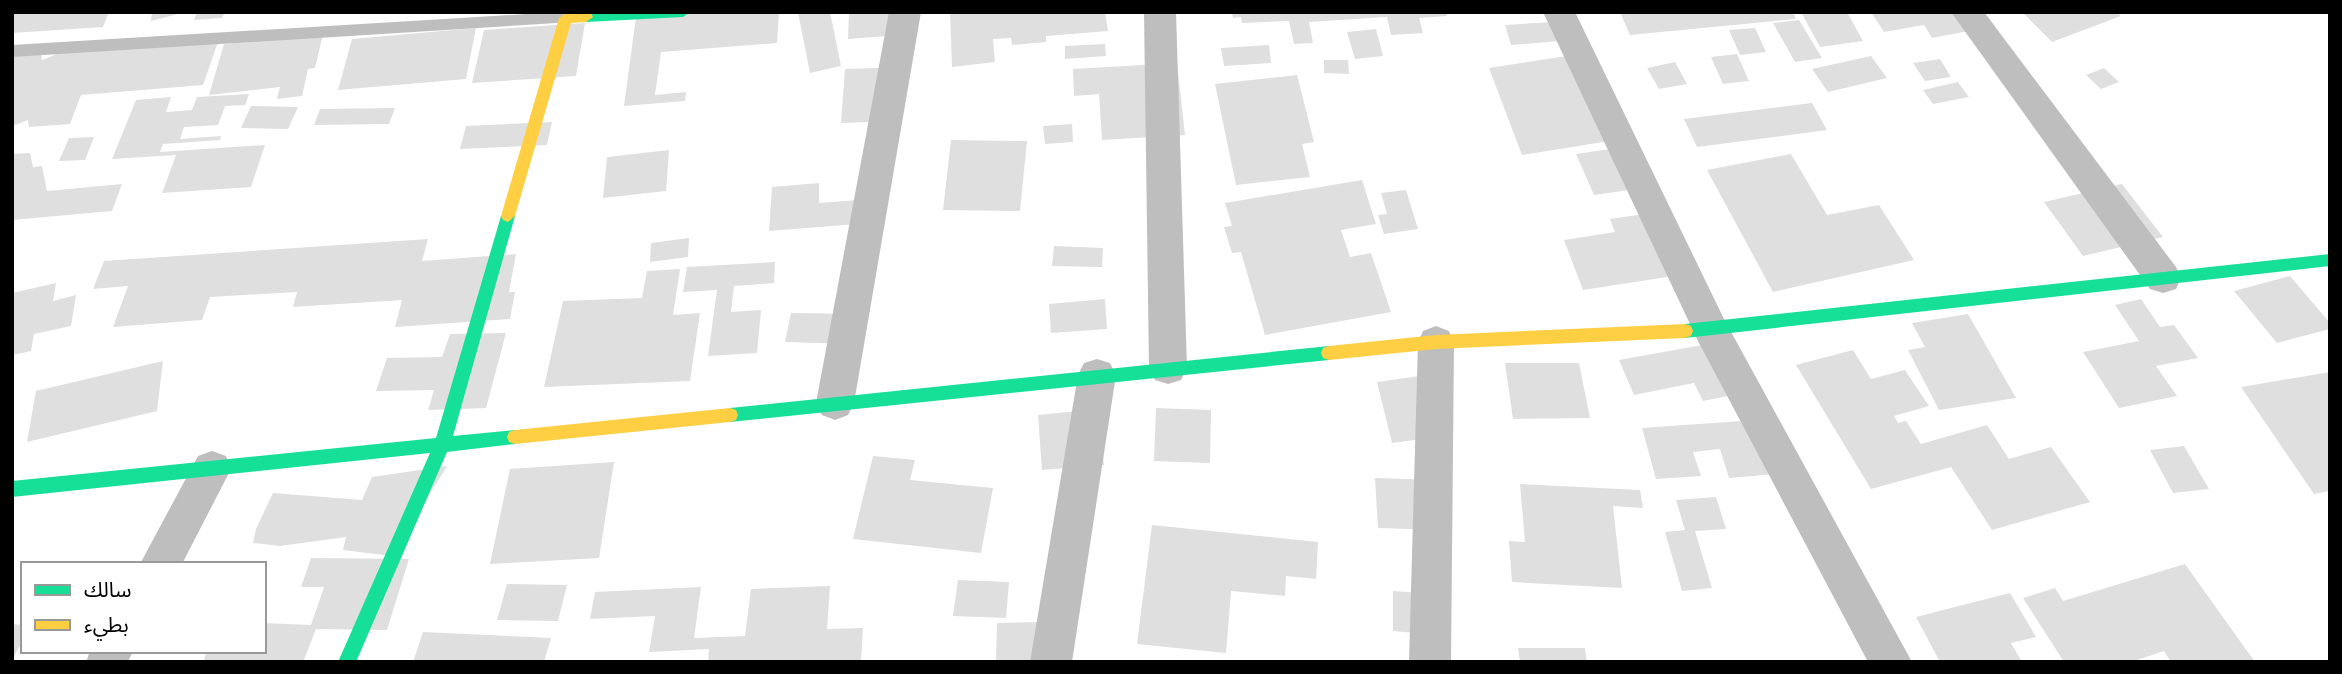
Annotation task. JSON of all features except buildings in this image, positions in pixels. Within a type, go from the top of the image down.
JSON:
[{"type":"street","points":[[347,662],[442,444],[566,18],[683,12]]},
{"type":"street","points":[[835,402],[905,12]]},
{"type":"street","points":[[1160,12],[1168,368]]},
{"type":"street","points":[[1559,12],[1711,330],[1891,662]]},
{"type":"street","points":[[1967,12],[2163,278]]},
{"type":"street","points":[[12,489],[1436,342],[1711,330],[2330,260]]},
{"type":"street","points":[[1430,662],[1436,342]]},
{"type":"street","points":[[1051,662],[1097,375]]},
{"type":"street","points":[[161,562],[212,469]]},
{"type":"lane","points":[[12,51],[566,18]]},
{"type":"traffic: fast","points":[[586,17],[683,12]]},
{"type":"traffic: fast","points":[[347,662],[442,444],[508,216]]},
{"type":"traffic: fast","points":[[1685,331],[2330,260]]},
{"type":"traffic: fast","points":[[730,415],[1329,353]]},
{"type":"traffic: fast","points":[[12,489],[515,437]]},
{"type":"traffic: slow","points":[[508,216],[566,18],[586,17]]},
{"type":"traffic: slow","points":[[1329,353],[1436,342],[1685,331]]},
{"type":"traffic: slow","points":[[515,437],[730,415]]}]
